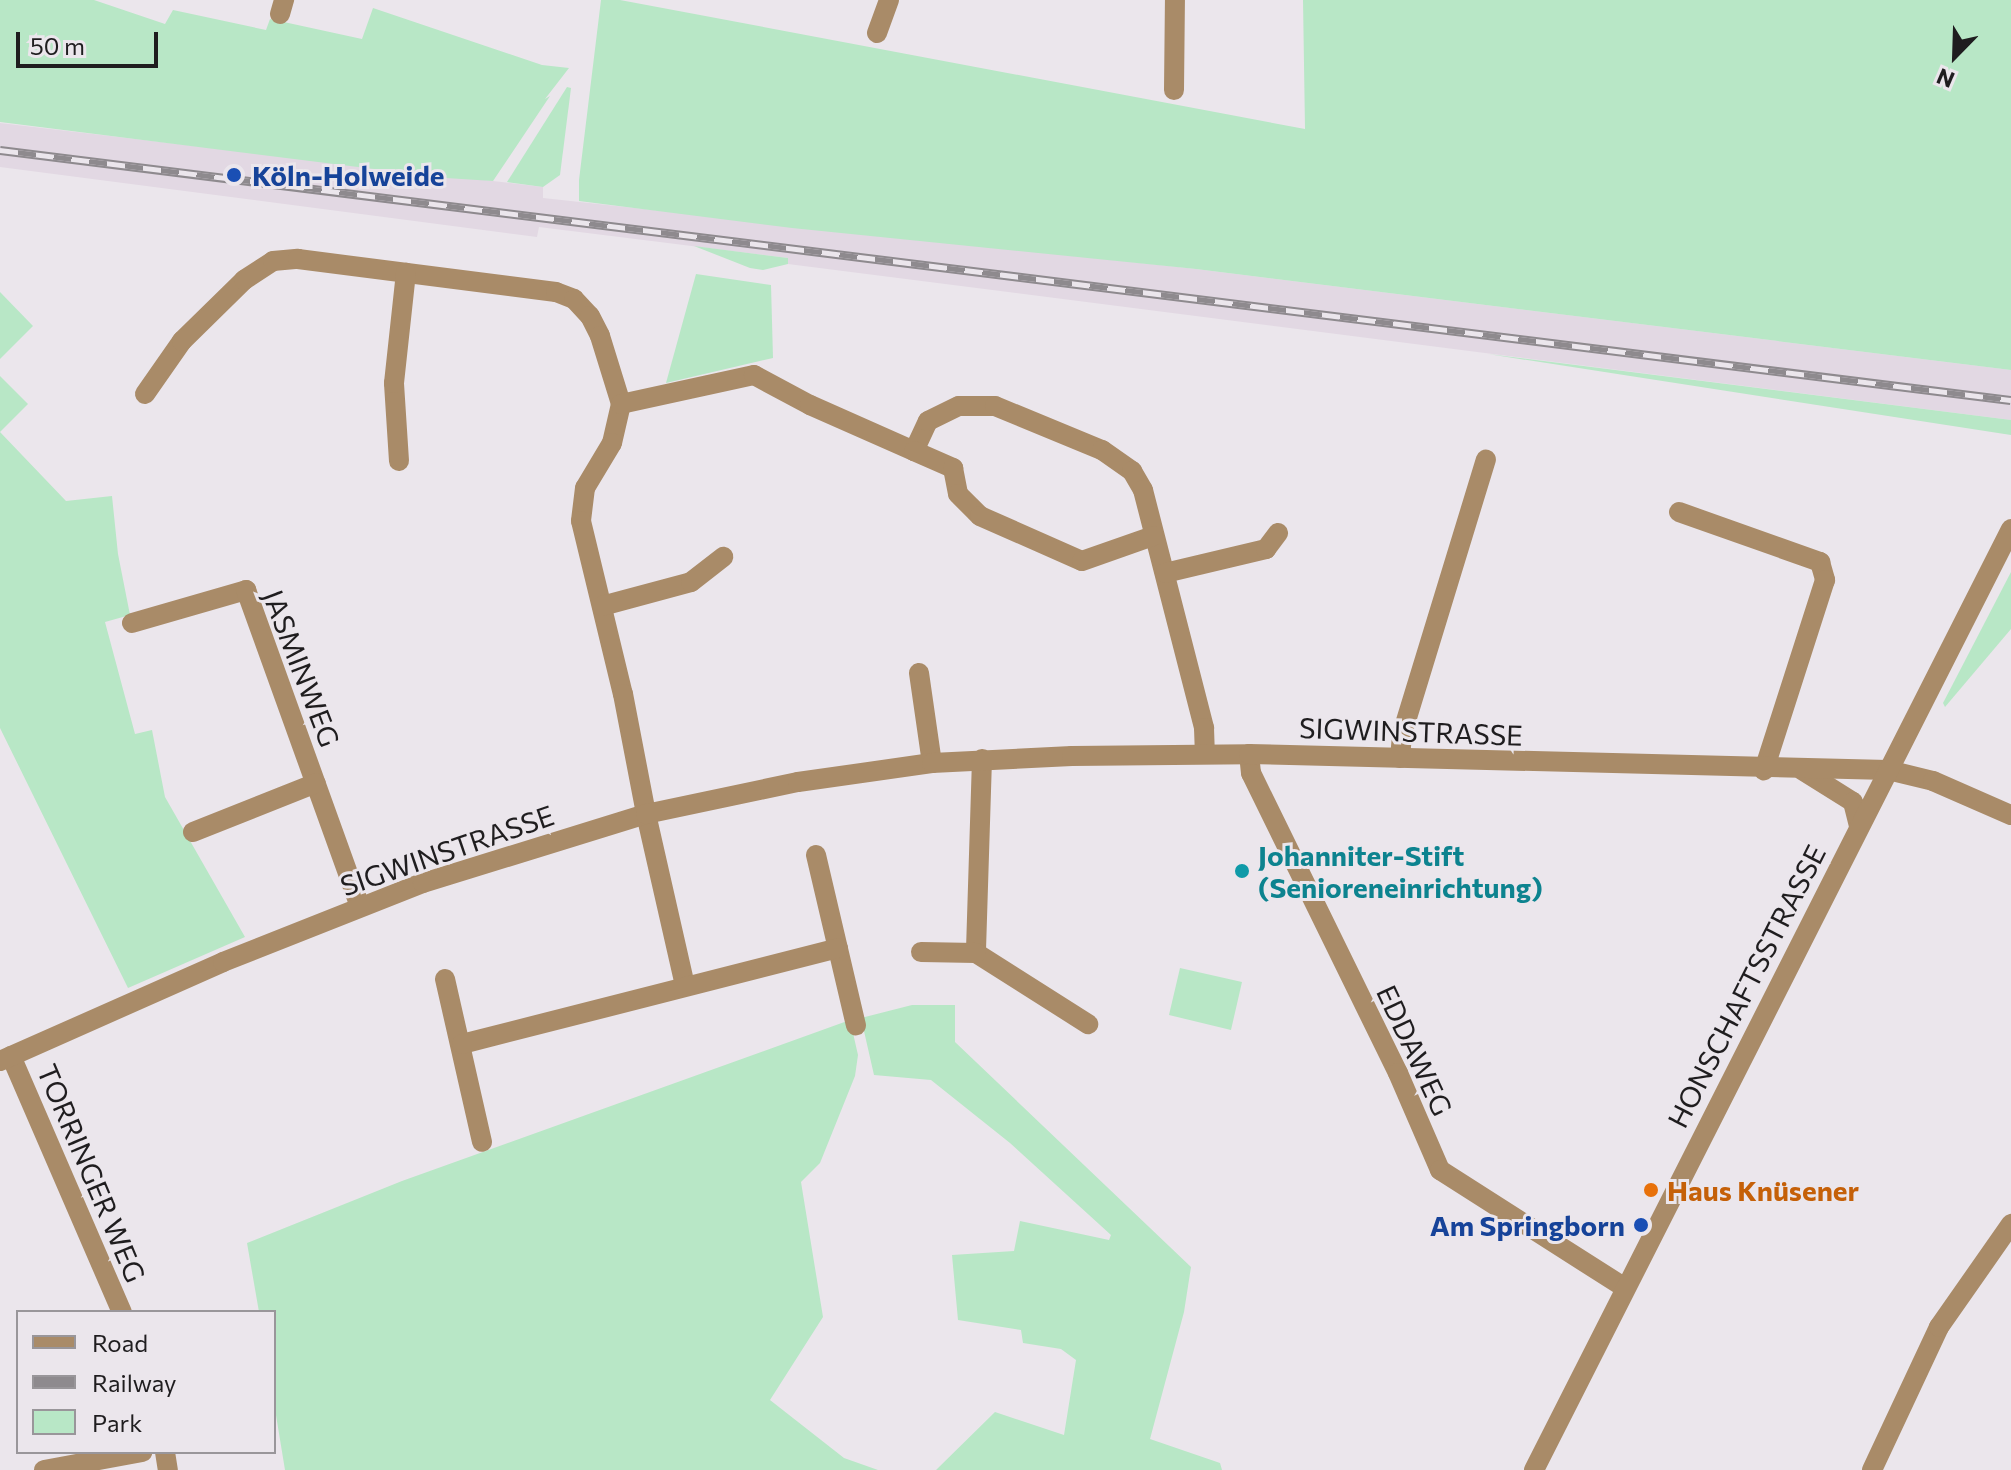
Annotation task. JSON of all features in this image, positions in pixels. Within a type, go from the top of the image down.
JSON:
[{"type":"street","points":[[877,33],[889,0]]},
{"type":"street","points":[[1174,90],[1175,0]]},
{"type":"street","points":[[145,394],[182,341],[244,280],[273,261],[298,259],[556,292],[574,299],[590,316],[600,336],[621,404],[612,443],[585,488],[581,521],[685,985]]},
{"type":"street","points":[[399,461],[394,383],[406,273]]},
{"type":"street","points":[[621,404],[754,375],[810,405],[953,468],[958,494],[980,516],[1082,561],[1153,536]]},
{"type":"street","points":[[914,451],[928,421],[959,406],[995,406],[1102,450],[1132,471],[1143,490],[1165,573],[1204,728],[1205,754]]},
{"type":"street","points":[[1400,758],[1402,734],[1486,460]]},
{"type":"street","points":[[1679,512],[1820,562],[1825,580],[1764,770]]},
{"type":"street","name":"HONSCHAFTSSTRASSE","points":[[1534,1470],[2011,529]]},
{"type":"street","points":[[1165,573],[1266,549],[1278,533]]},
{"type":"street","points":[[602,606],[691,582],[723,557]]},
{"type":"street","name":"JASMINWEG","points":[[132,623],[246,590],[360,907]]},
{"type":"street","points":[[919,673],[932,763]]},
{"type":"street","name":"SIGWINSTRASSE","points":[[6,1058],[223,962],[423,883],[646,814],[798,782],[982,759],[1205,754],[1764,770],[1888,770]]},
{"type":"street","name":"EDDAWEG","points":[[1249,754],[1251,773],[1411,1100],[1440,1170],[1625,1288]]},
{"type":"street","points":[[976,953],[982,759]]},
{"type":"street","points":[[1802,770],[1853,802],[1859,826]]},
{"type":"street","points":[[1888,770],[1933,781],[2011,815]]},
{"type":"street","name":"JASMINWEG","points":[[193,832],[316,783]]},
{"type":"street","points":[[816,855],[856,1025]]},
{"type":"street","points":[[462,1044],[838,948]]},
{"type":"street","points":[[921,952],[976,953],[1088,1024]]},
{"type":"street","points":[[445,979],[482,1142]]},
{"type":"street","name":"TORRINGER WEG","points":[[6,1058],[121,1310]]},
{"type":"street","points":[[1872,1470],[1939,1327],[2011,1224]]},
{"type":"street","points":[[44,1470],[131,1454]]},
{"type":"shaded area","points":[[0,123],[543,187],[543,198],[1196,269],[2011,370],[2011,420],[788,264],[788,258],[539,227],[537,237],[0,167]]},
{"type":"green space","points":[[0,0],[94,0],[165,24],[173,10],[266,30],[270,19],[362,39],[373,8],[542,65],[569,68],[545,99],[550,96],[493,181],[446,178],[0,122]]},
{"type":"green space","points":[[601,0],[620,0],[1305,129],[1303,0],[2011,0],[2011,370],[1196,269],[792,228],[579,201]]},
{"type":"green space","points":[[567,87],[571,88],[560,175],[543,187],[507,182]]},
{"type":"green space","points":[[694,246],[788,258],[788,264],[763,270],[750,268]]},
{"type":"green space","points":[[696,274],[771,285],[773,358],[666,383]]},
{"type":"green space","points":[[0,292],[33,326],[0,359]]},
{"type":"green space","points":[[1488,354],[2011,420],[2011,435]]},
{"type":"green space","points":[[0,376],[28,404],[0,432]]},
{"type":"green space","points":[[0,432],[66,501],[112,496],[118,554],[130,615],[105,622],[135,734],[152,730],[165,797],[245,937],[128,988],[0,728]]},
{"type":"green space","points":[[2011,572],[2011,629],[1945,707],[1943,703]]},
{"type":"green space","points":[[1180,968],[1242,982],[1231,1030],[1169,1015]]},
{"type":"green space","points":[[912,1005],[955,1005],[955,1042],[1191,1267],[1184,1312],[1150,1439],[1220,1463],[1222,1470],[936,1470],[995,1412],[1064,1435],[1076,1360],[1061,1349],[1023,1343],[1021,1330],[958,1320],[952,1255],[1014,1251],[1020,1221],[1109,1240],[1111,1235],[1010,1143],[931,1080],[874,1075],[861,1018]]},
{"type":"green space","points":[[850,1020],[858,1055],[855,1076],[820,1163],[801,1182],[823,1317],[770,1400],[844,1458],[878,1470],[285,1470],[276,1415],[276,1310],[259,1310],[247,1243],[402,1181]]},
{"type":"railway","points":[[0,150],[2011,400]]},
{"type":"place","name":"Köln-Holweide","points":[[234,175]]},
{"type":"place","name":"Johanniter-Stift (Senioreneinrichtung)","points":[[1242,871]]},
{"type":"place","name":"Haus Knüsener","points":[[1651,1190]]},
{"type":"place","name":"Am Springborn","points":[[1641,1225]]}]
